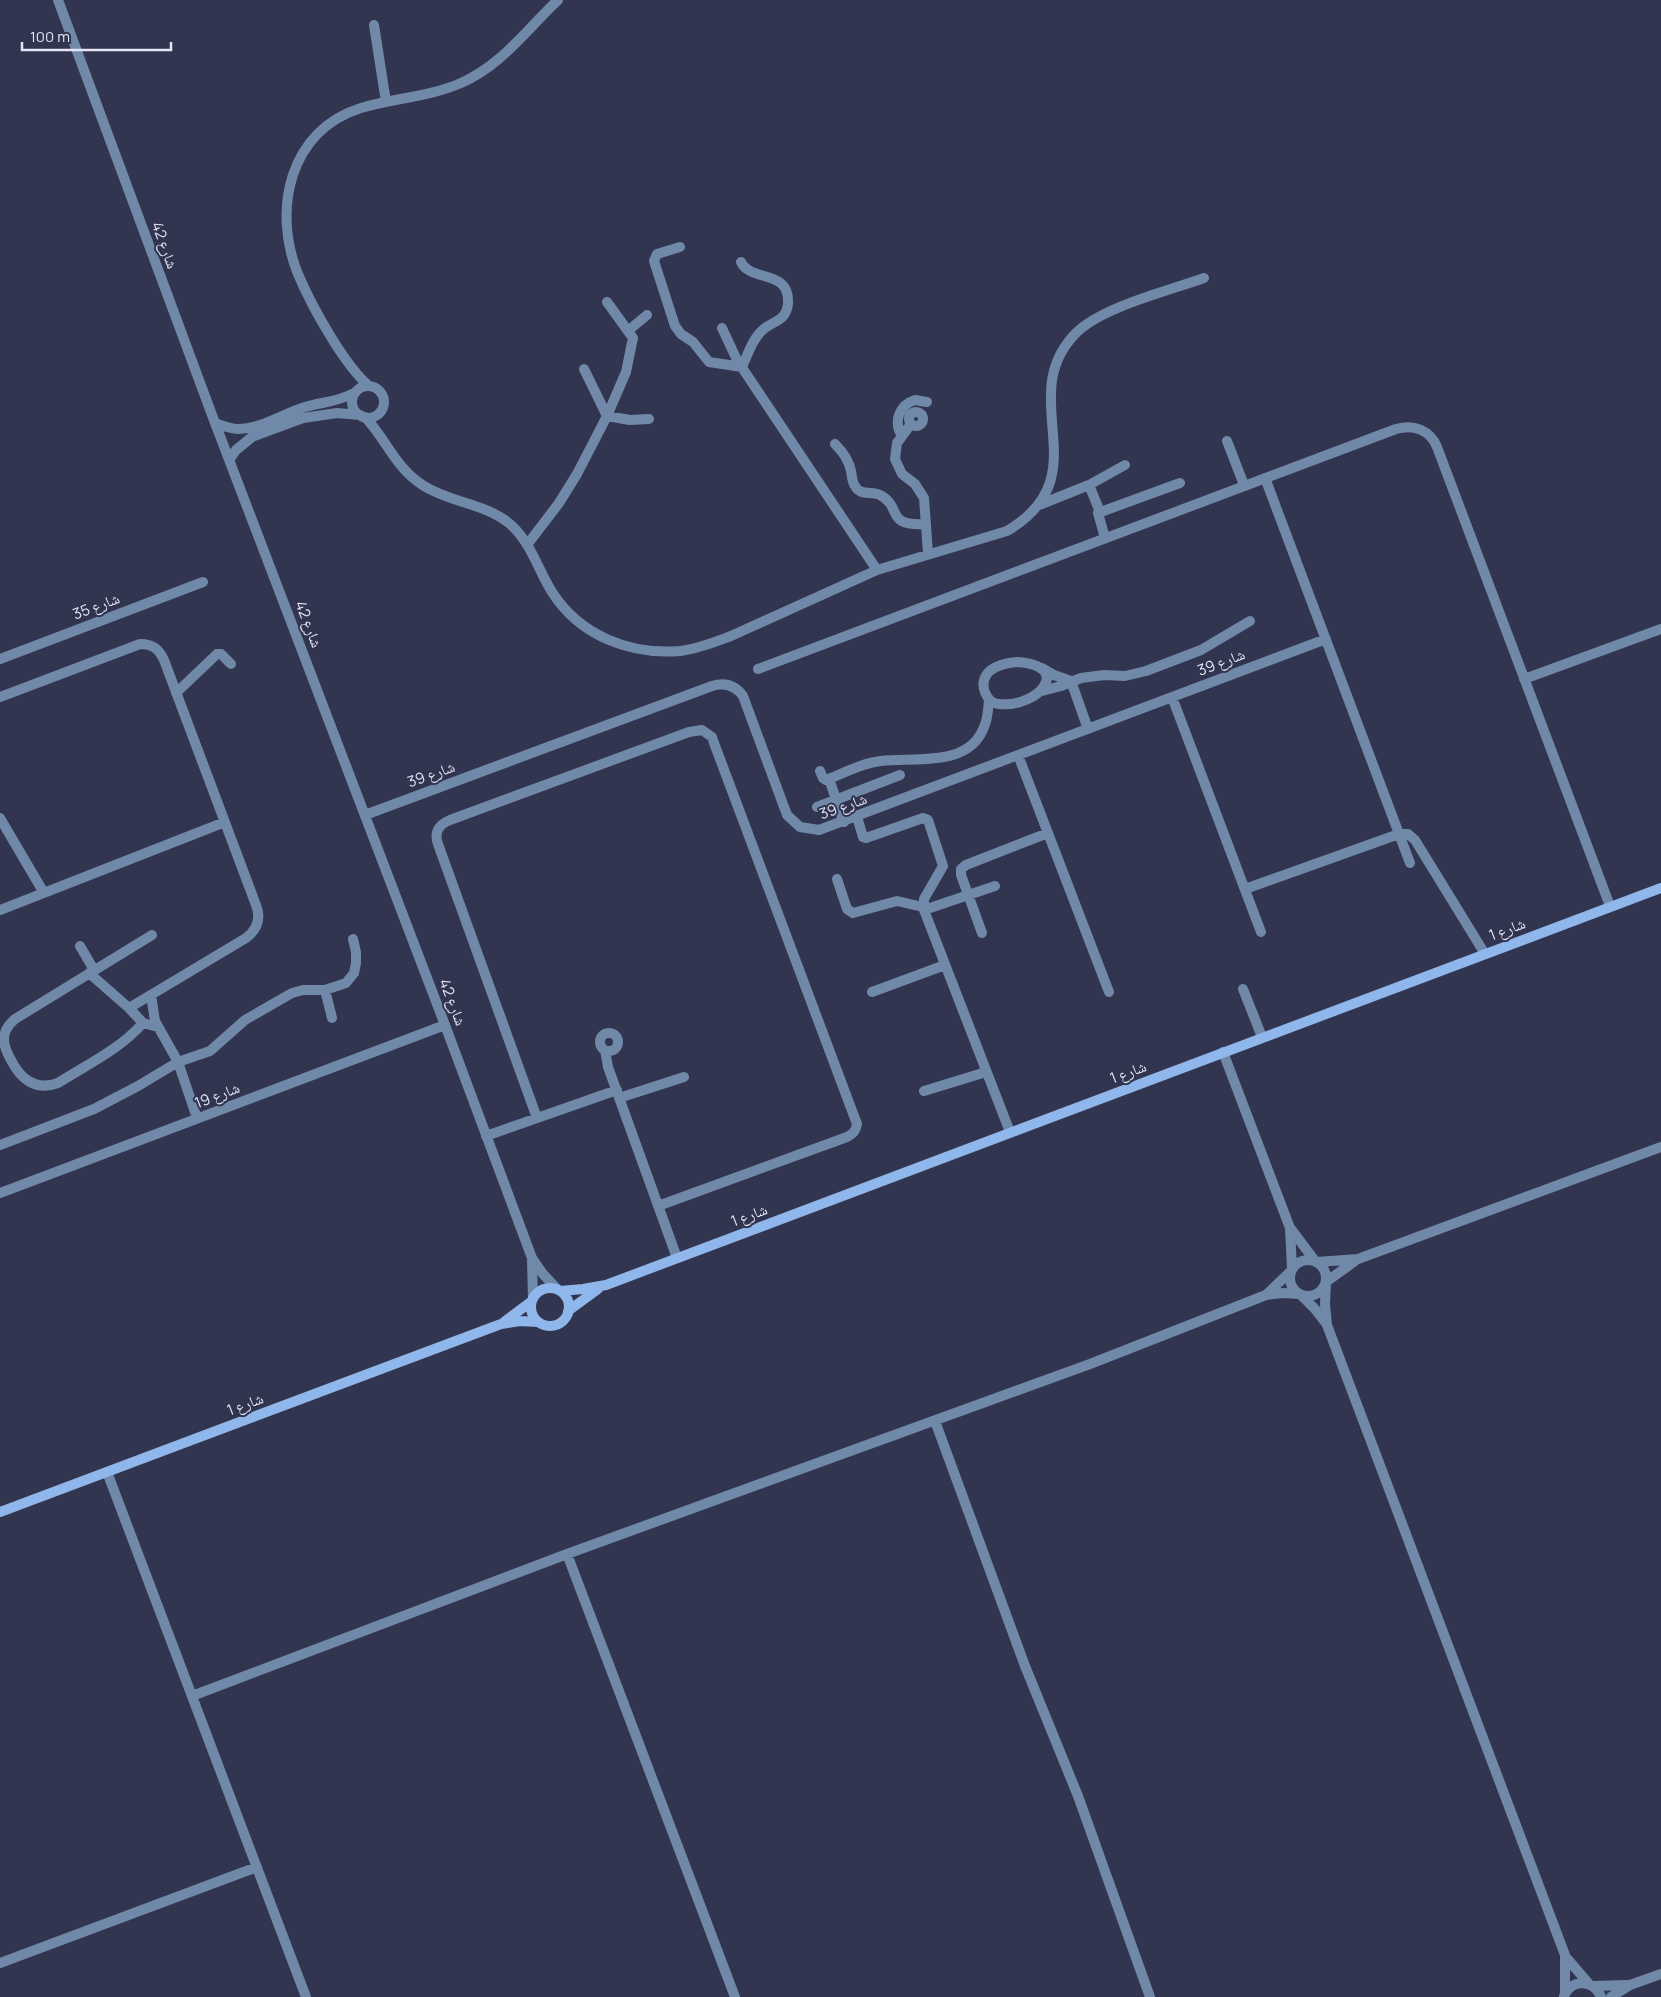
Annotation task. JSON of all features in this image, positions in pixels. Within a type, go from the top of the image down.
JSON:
[{"type":"street","name":"شارع 42","points":[[58,0],[215,423],[446,1025],[532,1258],[543,1274],[558,1290]]},
{"type":"street","points":[[230,459],[243,442],[303,418],[337,413],[374,416],[384,404],[379,390],[369,386],[353,371],[314,308],[291,259],[286,235],[285,210],[289,186],[296,165],[308,147],[322,131],[340,118],[360,109],[437,92],[460,84],[482,72],[502,58],[558,0]]},
{"type":"street","points":[[374,26],[386,102]]},
{"type":"street","points":[[680,247],[657,254],[654,258],[675,326],[681,334],[693,342],[709,362],[742,367]]},
{"type":"street","points":[[742,262],[744,268],[749,272],[773,278],[780,283],[788,299],[785,314],[781,320],[767,326],[761,332],[742,367]]},
{"type":"street","points":[[353,371],[356,392],[352,403],[356,412],[380,436],[398,463],[410,476],[425,486],[440,494],[482,508],[497,515],[511,525],[527,544],[553,593],[579,622],[612,642],[630,648],[656,652],[682,651],[707,645],[877,570],[928,553],[1007,531],[1024,521],[1039,505],[1048,490],[1054,472],[1050,400],[1052,376],[1061,353],[1076,334],[1095,318],[1204,278]]},
{"type":"street","points":[[527,544],[572,484],[607,416],[626,372],[634,341],[629,330],[608,302]]},
{"type":"street","points":[[629,330],[647,315]]},
{"type":"street","points":[[722,328],[728,343],[742,367],[877,570]]},
{"type":"street","points":[[584,369],[607,416]]},
{"type":"street","points":[[215,423],[237,429],[248,428],[307,406],[336,402],[369,386]]},
{"type":"street","points":[[902,436],[897,425],[897,418],[903,407],[915,400],[929,401],[920,413],[923,418],[922,423],[916,426],[911,424],[902,436],[895,451],[895,459],[902,474],[915,484],[924,498],[928,553]]},
{"type":"street","points":[[378,413],[380,436]]},
{"type":"street","points":[[607,416],[630,420],[649,419]]},
{"type":"street","points":[[758,669],[1244,485],[1404,427],[1418,428],[1433,438],[1438,447],[1610,906]]},
{"type":"street","points":[[1228,441],[1244,485]]},
{"type":"street","points":[[835,444],[848,460],[857,490],[880,496],[902,522],[912,525],[925,524]]},
{"type":"street","points":[[1039,505],[1090,485],[1125,464]]},
{"type":"street","points":[[1265,478],[1410,863]]},
{"type":"street","points":[[1100,512],[1180,483]]},
{"type":"street","points":[[1090,485],[1100,512],[1098,515],[1105,538]]},
{"type":"street","name":"شارع 35","points":[[0,658],[203,582]]},
{"type":"street","points":[[1071,681],[1054,675],[1040,666],[1018,662],[995,668],[987,674],[984,683],[986,695],[995,704],[1017,703],[1032,698],[1042,691],[1065,685],[1071,681],[1092,676],[1125,676],[1146,671],[1201,650],[1250,621]]},
{"type":"street","points":[[1524,679],[1661,629]]},
{"type":"street","name":"شارع 39","points":[[365,815],[712,686],[726,684],[733,686],[743,696],[787,815],[792,822],[800,827],[818,830],[844,822],[1326,639]]},
{"type":"street","points":[[0,698],[140,644],[148,644],[161,653],[259,912],[257,927],[246,938],[129,1008]]},
{"type":"street","points":[[176,693],[217,654],[221,654],[232,664]]},
{"type":"street","points":[[1040,666],[1044,670],[1046,680],[1042,691]]},
{"type":"street","points":[[1071,681],[1088,729]]},
{"type":"street","points":[[1172,697],[1261,932]]},
{"type":"street","points":[[820,771],[823,778],[829,779],[873,763],[942,758],[968,748],[978,739],[984,728],[989,700]]},
{"type":"street","points":[[538,1118],[438,844],[436,832],[444,823],[450,820],[689,732],[702,730],[712,737],[857,1124],[856,1130],[852,1135],[658,1206]]},
{"type":"street","points":[[1018,755],[1109,992]]},
{"type":"street","points":[[817,807],[900,775]]},
{"type":"street","points":[[829,779],[844,822]]},
{"type":"street","points":[[856,817],[863,837],[866,838],[921,818],[928,820],[943,866],[924,899],[924,908],[1010,1132]]},
{"type":"street","points":[[0,818],[44,892]]},
{"type":"street","points":[[0,910],[225,822]]},
{"type":"street","points":[[982,933],[960,872],[963,866],[1048,833]]},
{"type":"street","points":[[1245,889],[1399,834],[1408,834],[1416,840],[1484,954]]},
{"type":"street","points":[[837,878],[847,909],[853,913],[897,902],[924,908],[995,886]]},
{"type":"street","name":"شارع 1","points":[[568,1311],[586,1296],[606,1285],[1661,888]]},
{"type":"street","points":[[142,1022],[121,1044],[58,1083],[43,1086],[28,1082],[23,1078],[4,1047],[5,1031],[9,1024],[152,936]]},
{"type":"street","points":[[0,1144],[94,1109],[178,1062],[210,1051],[245,1020],[292,993],[303,990],[325,990],[346,983],[353,976],[356,952],[353,939]]},
{"type":"street","points":[[80,946],[92,972],[142,1022],[158,1027]]},
{"type":"street","points":[[872,992],[945,965]]},
{"type":"street","points":[[1243,989],[1262,1037]]},
{"type":"street","points":[[325,990],[332,1018]]},
{"type":"street","points":[[151,995],[153,1015],[178,1062],[197,1118]]},
{"type":"street","name":"شارع 19","points":[[0,1193],[446,1025]]},
{"type":"street","points":[[605,1050],[608,1067],[677,1258]]},
{"type":"street","points":[[1223,1052],[1290,1228],[1316,1261],[1324,1268],[1327,1325],[1565,1955],[1601,1997]]},
{"type":"street","points":[[924,1091],[986,1072]]},
{"type":"street","points":[[486,1136],[618,1094],[684,1077]]},
{"type":"street","points":[[192,1696],[567,1554],[1090,1364],[1266,1295],[1283,1293],[1306,1296],[1316,1294],[1324,1288],[1326,1282],[1358,1259],[1661,1148]]},
{"type":"street","points":[[1290,1228],[1291,1284],[1315,1309],[1327,1325]]},
{"type":"street","name":"شارع 42","points":[[532,1258],[532,1299]]},
{"type":"street","points":[[1266,1295],[1300,1261],[1358,1259]]},
{"type":"street","name":"شارع 1","points":[[558,1290],[583,1289],[606,1285]]},
{"type":"street","points":[[545,1288],[558,1290],[568,1302],[568,1311],[562,1321],[554,1325],[538,1322],[532,1314],[532,1299],[545,1288]]},
{"type":"street","name":"شارع 1","points":[[501,1324],[532,1299]]},
{"type":"street","name":"شارع 1","points":[[0,1512],[501,1324],[520,1321],[538,1322]]},
{"type":"street","points":[[935,1421],[1026,1666],[1078,1796],[1150,1997]]},
{"type":"street","points":[[107,1472],[306,1997]]},
{"type":"street","points":[[567,1554],[735,1997]]},
{"type":"street","points":[[0,1963],[257,1867]]},
{"type":"street","points":[[1564,1995],[1565,1955]]},
{"type":"street","points":[[1564,1995],[1576,1984],[1630,1984],[1661,1974]]},
{"type":"street","points":[[1611,1997],[1630,1984]]}]
